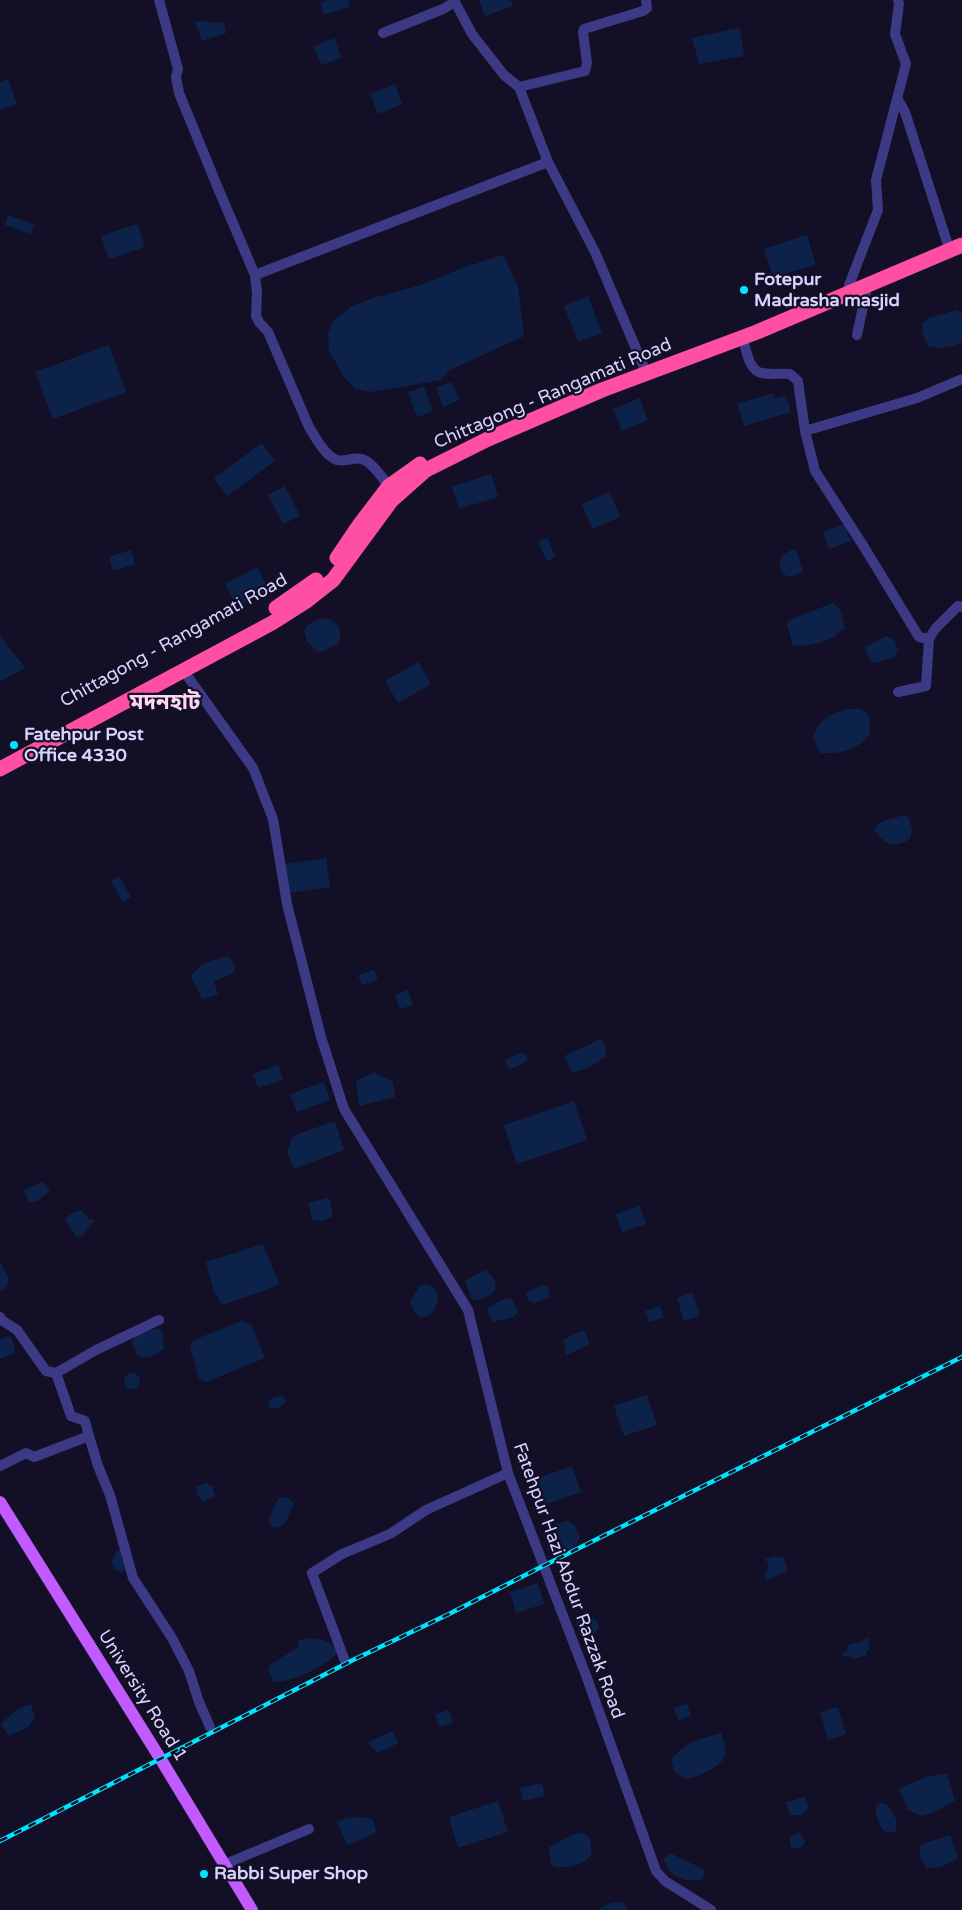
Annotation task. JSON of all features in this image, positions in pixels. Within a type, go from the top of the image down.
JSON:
[{"type":"highway","name":"Chittagong - Rangamati Road","points":[[0,769],[272,623],[305,602],[332,580],[391,501],[426,470],[488,439],[593,394],[840,298],[955,244],[962,237]]},
{"type":"highway","name":"Chittagong - Rangamati Road","points":[[0,758],[136,688],[228,637],[310,586],[328,571],[389,486],[424,462],[538,407],[612,376],[849,285],[922,252],[955,244]]},
{"type":"main road","name":"University Road 1","points":[[0,1502],[160,1758],[252,1910]]},
{"type":"street","points":[[159,0],[178,69],[176,77],[179,93],[255,275],[257,293],[256,316],[268,332],[309,427],[318,441],[337,460],[361,459],[365,461],[389,486]]},
{"type":"street","points":[[519,88],[584,71],[586,63],[584,28],[643,11],[647,8],[646,0]]},
{"type":"street","points":[[849,285],[878,210],[876,180],[906,64],[894,34],[898,0]]},
{"type":"street","points":[[384,33],[455,1],[472,34],[504,75],[519,88],[548,162],[595,252],[643,365]]},
{"type":"street","points":[[897,98],[905,112],[955,244]]},
{"type":"street","points":[[255,275],[548,162]]},
{"type":"street","points":[[857,335],[868,284]]},
{"type":"street","points":[[742,336],[751,364],[756,371],[762,374],[790,374],[798,381],[805,431],[815,471],[919,637],[929,639]]},
{"type":"street","points":[[805,431],[917,398],[962,379]]},
{"type":"street","points":[[898,692],[926,686],[929,639],[935,629],[958,606],[962,607]]},
{"type":"street","name":"Fatehpur Hazi Abdur Razzak Road","points":[[183,670],[253,768],[273,819],[287,904],[321,1037],[342,1104],[468,1310],[508,1473],[586,1678],[656,1871],[665,1881],[710,1910]]},
{"type":"street","points":[[0,1317],[17,1330],[46,1371],[56,1373],[96,1350],[159,1320]]},
{"type":"street","points":[[56,1373],[71,1416],[85,1421],[98,1466],[110,1495],[133,1578],[172,1638],[189,1671],[210,1728]]},
{"type":"street","points":[[0,1466],[26,1453],[34,1457],[90,1436]]},
{"type":"street","points":[[346,1661],[312,1572],[342,1554],[390,1534],[426,1510],[508,1473]]},
{"type":"street","points":[[223,1864],[309,1829]]},
{"type":"water","points":[[328,0],[348,0],[350,7],[324,15],[320,3]]},
{"type":"water","points":[[479,0],[511,0],[513,6],[485,16]]},
{"type":"water","points":[[195,21],[224,23],[226,33],[202,41]]},
{"type":"water","points":[[740,28],[744,56],[699,64],[692,38]]},
{"type":"water","points":[[335,38],[341,58],[321,65],[314,46]]},
{"type":"water","points":[[8,79],[17,104],[0,110],[0,82]]},
{"type":"water","points":[[395,84],[402,104],[378,114],[370,94]]},
{"type":"water","points":[[8,215],[34,224],[31,234],[5,225]]},
{"type":"water","points":[[137,224],[145,247],[109,259],[101,236]]},
{"type":"water","points":[[807,235],[816,265],[773,277],[764,249]]},
{"type":"water","points":[[503,255],[518,286],[524,336],[450,370],[440,380],[371,392],[356,389],[343,376],[329,350],[328,333],[333,321],[351,307],[373,298],[421,285],[462,268]]},
{"type":"water","points":[[588,296],[602,333],[578,342],[564,306]]},
{"type":"water","points":[[956,310],[962,313],[962,342],[946,348],[929,347],[923,335],[922,323],[929,318]]},
{"type":"water","points":[[109,345],[126,392],[53,419],[35,372]]},
{"type":"water","points":[[452,382],[459,400],[443,407],[436,388]]},
{"type":"water","points":[[424,387],[433,411],[417,417],[408,392]]},
{"type":"water","points":[[773,393],[775,399],[786,396],[791,412],[744,426],[737,404]]},
{"type":"water","points":[[640,398],[648,420],[622,431],[613,409]]},
{"type":"water","points":[[262,443],[275,461],[227,496],[214,478]]},
{"type":"water","points":[[491,474],[498,497],[459,509],[452,487]]},
{"type":"water","points":[[285,486],[300,516],[283,524],[268,495]]},
{"type":"water","points":[[610,492],[620,517],[592,529],[582,504]]},
{"type":"water","points":[[844,524],[851,541],[829,549],[823,532]]},
{"type":"water","points":[[547,538],[556,557],[547,561],[538,542]]},
{"type":"water","points":[[794,549],[797,552],[803,572],[790,577],[783,574],[779,562],[782,555]]},
{"type":"water","points":[[131,550],[135,564],[113,571],[109,557]]},
{"type":"water","points":[[257,567],[269,590],[237,607],[225,584]]},
{"type":"water","points":[[833,603],[840,609],[845,628],[833,637],[821,642],[793,646],[787,623],[794,618]]},
{"type":"water","points":[[327,618],[335,623],[340,630],[339,643],[324,651],[317,652],[307,641],[304,631],[313,622]]},
{"type":"water","points":[[0,635],[25,668],[0,681]]},
{"type":"water","points":[[886,636],[895,641],[898,650],[895,657],[875,663],[869,660],[865,647]]},
{"type":"water","points":[[418,662],[431,684],[398,703],[385,681]]},
{"type":"water","points":[[846,709],[859,709],[866,712],[869,719],[870,733],[854,748],[842,752],[820,753],[813,737],[819,726],[829,716]]},
{"type":"water","points":[[905,815],[909,818],[912,830],[910,839],[899,844],[890,844],[878,835],[875,830],[876,826],[883,821]]},
{"type":"water","points":[[326,858],[330,887],[289,893],[285,864]]},
{"type":"water","points":[[119,876],[131,897],[123,902],[111,881]]},
{"type":"water","points":[[227,956],[234,963],[234,972],[214,982],[218,994],[202,999],[191,977],[202,965]]},
{"type":"water","points":[[374,970],[378,980],[362,985],[358,975]]},
{"type":"water","points":[[408,990],[413,1005],[400,1009],[395,995]]},
{"type":"water","points":[[598,1039],[603,1041],[607,1055],[591,1066],[572,1072],[565,1057],[566,1055]]},
{"type":"water","points":[[522,1052],[526,1055],[527,1060],[521,1065],[509,1069],[505,1060]]},
{"type":"water","points":[[278,1065],[283,1080],[258,1088],[253,1074]]},
{"type":"water","points":[[374,1072],[393,1082],[395,1097],[359,1106],[356,1081]]},
{"type":"water","points":[[324,1082],[330,1100],[297,1112],[290,1094]]},
{"type":"water","points":[[574,1101],[587,1140],[517,1164],[504,1125]]},
{"type":"water","points":[[335,1121],[344,1150],[294,1169],[287,1152],[293,1136]]},
{"type":"water","points":[[43,1182],[50,1191],[37,1201],[29,1202],[24,1190]]},
{"type":"water","points":[[329,1198],[333,1215],[323,1220],[312,1220],[308,1203]]},
{"type":"water","points":[[640,1206],[646,1224],[622,1232],[616,1214]]},
{"type":"water","points":[[81,1210],[89,1219],[95,1220],[82,1236],[76,1236],[65,1219],[72,1213]]},
{"type":"water","points":[[263,1244],[279,1284],[222,1305],[214,1291],[206,1262]]},
{"type":"water","points":[[0,1262],[9,1278],[6,1287],[0,1292]]},
{"type":"water","points":[[486,1270],[492,1276],[496,1287],[491,1295],[472,1300],[465,1281]]},
{"type":"water","points":[[427,1284],[433,1287],[436,1292],[437,1302],[431,1313],[420,1318],[410,1302],[420,1285]]},
{"type":"water","points":[[544,1285],[548,1287],[550,1298],[534,1303],[529,1301],[526,1295],[528,1291]]},
{"type":"water","points":[[692,1292],[700,1316],[684,1321],[677,1298]]},
{"type":"water","points":[[506,1298],[512,1299],[518,1312],[514,1317],[492,1322],[487,1309]]},
{"type":"water","points":[[660,1306],[663,1318],[649,1322],[645,1311]]},
{"type":"water","points":[[241,1321],[251,1324],[265,1358],[206,1382],[199,1379],[190,1346],[194,1340]]},
{"type":"water","points":[[160,1329],[163,1336],[164,1348],[159,1353],[147,1357],[137,1354],[132,1342],[134,1338],[142,1332]]},
{"type":"water","points":[[581,1331],[586,1333],[589,1345],[566,1355],[563,1340]]},
{"type":"water","points":[[9,1336],[12,1338],[15,1352],[0,1358],[0,1339]]},
{"type":"water","points":[[129,1373],[135,1373],[140,1378],[138,1387],[129,1389],[124,1384],[124,1378]]},
{"type":"water","points":[[647,1395],[657,1425],[624,1436],[614,1406]]},
{"type":"water","points":[[274,1397],[284,1397],[286,1402],[279,1407],[270,1409],[268,1403]]},
{"type":"water","points":[[572,1466],[581,1492],[541,1506],[532,1480]]},
{"type":"water","points":[[206,1483],[212,1486],[215,1496],[203,1502],[197,1494],[196,1487]]},
{"type":"water","points":[[280,1497],[290,1499],[294,1504],[286,1522],[274,1528],[268,1523],[276,1502]]},
{"type":"water","points":[[567,1521],[578,1530],[578,1542],[571,1549],[555,1555],[547,1549],[551,1528],[556,1524]]},
{"type":"water","points":[[121,1549],[125,1569],[122,1572],[116,1570],[111,1563],[116,1552]]},
{"type":"water","points":[[775,1556],[779,1558],[784,1557],[788,1571],[766,1580],[764,1575],[769,1568],[765,1559]]},
{"type":"water","points":[[538,1583],[544,1604],[516,1613],[510,1592]]},
{"type":"water","points":[[589,1615],[596,1620],[599,1628],[593,1634],[580,1636],[576,1624],[577,1620]]},
{"type":"water","points":[[868,1637],[870,1649],[866,1651],[867,1655],[853,1659],[849,1656],[843,1657],[842,1653],[847,1650],[848,1645],[864,1641]]},
{"type":"water","points":[[309,1638],[330,1643],[337,1653],[308,1673],[274,1682],[268,1670],[270,1665],[298,1647],[299,1640]]},
{"type":"water","points":[[31,1704],[35,1718],[28,1727],[9,1736],[1,1725],[14,1712]]},
{"type":"water","points":[[687,1704],[691,1716],[678,1720],[674,1708]]},
{"type":"water","points":[[838,1707],[846,1734],[828,1740],[820,1712]]},
{"type":"water","points":[[449,1710],[453,1723],[439,1727],[435,1714]]},
{"type":"water","points":[[393,1731],[398,1743],[377,1753],[368,1742]]},
{"type":"water","points":[[721,1733],[725,1753],[724,1758],[717,1766],[688,1779],[675,1772],[671,1761],[681,1749],[693,1742]]},
{"type":"water","points":[[947,1774],[955,1801],[935,1812],[922,1816],[908,1810],[899,1789],[928,1776]]},
{"type":"water","points":[[542,1783],[545,1796],[523,1801],[520,1788]]},
{"type":"water","points":[[805,1797],[809,1807],[801,1815],[790,1815],[786,1802]]},
{"type":"water","points":[[498,1801],[508,1832],[458,1848],[449,1817]]},
{"type":"water","points":[[882,1803],[888,1805],[896,1819],[896,1831],[891,1833],[881,1827],[875,1810],[877,1805]]},
{"type":"water","points":[[360,1817],[372,1819],[376,1830],[374,1834],[347,1845],[337,1822],[347,1818]]},
{"type":"water","points":[[584,1833],[590,1841],[591,1856],[574,1866],[554,1867],[551,1863],[549,1847],[574,1834]]},
{"type":"water","points":[[799,1833],[805,1841],[803,1845],[791,1848],[789,1839],[791,1836]]},
{"type":"water","points":[[950,1835],[958,1858],[943,1866],[926,1868],[921,1858],[919,1845]]},
{"type":"water","points":[[670,1853],[705,1870],[702,1879],[684,1879],[669,1870],[664,1859]]},
{"type":"water","points":[[610,1903],[624,1903],[627,1910],[598,1910]]},
{"type":"railway","points":[[0,1841],[353,1660],[449,1614],[962,1357]]},
{"type":"place","name":"Fotepur Madrasha masjid","points":[[744,290]]},
{"type":"place","name":"Fatehpur Post Office 4330","points":[[14,745]]},
{"type":"place","name":"Rabbi Super Shop","points":[[204,1874]]},
{"type":"district","name":"মদনহাট","points":[[165,703]]}]
